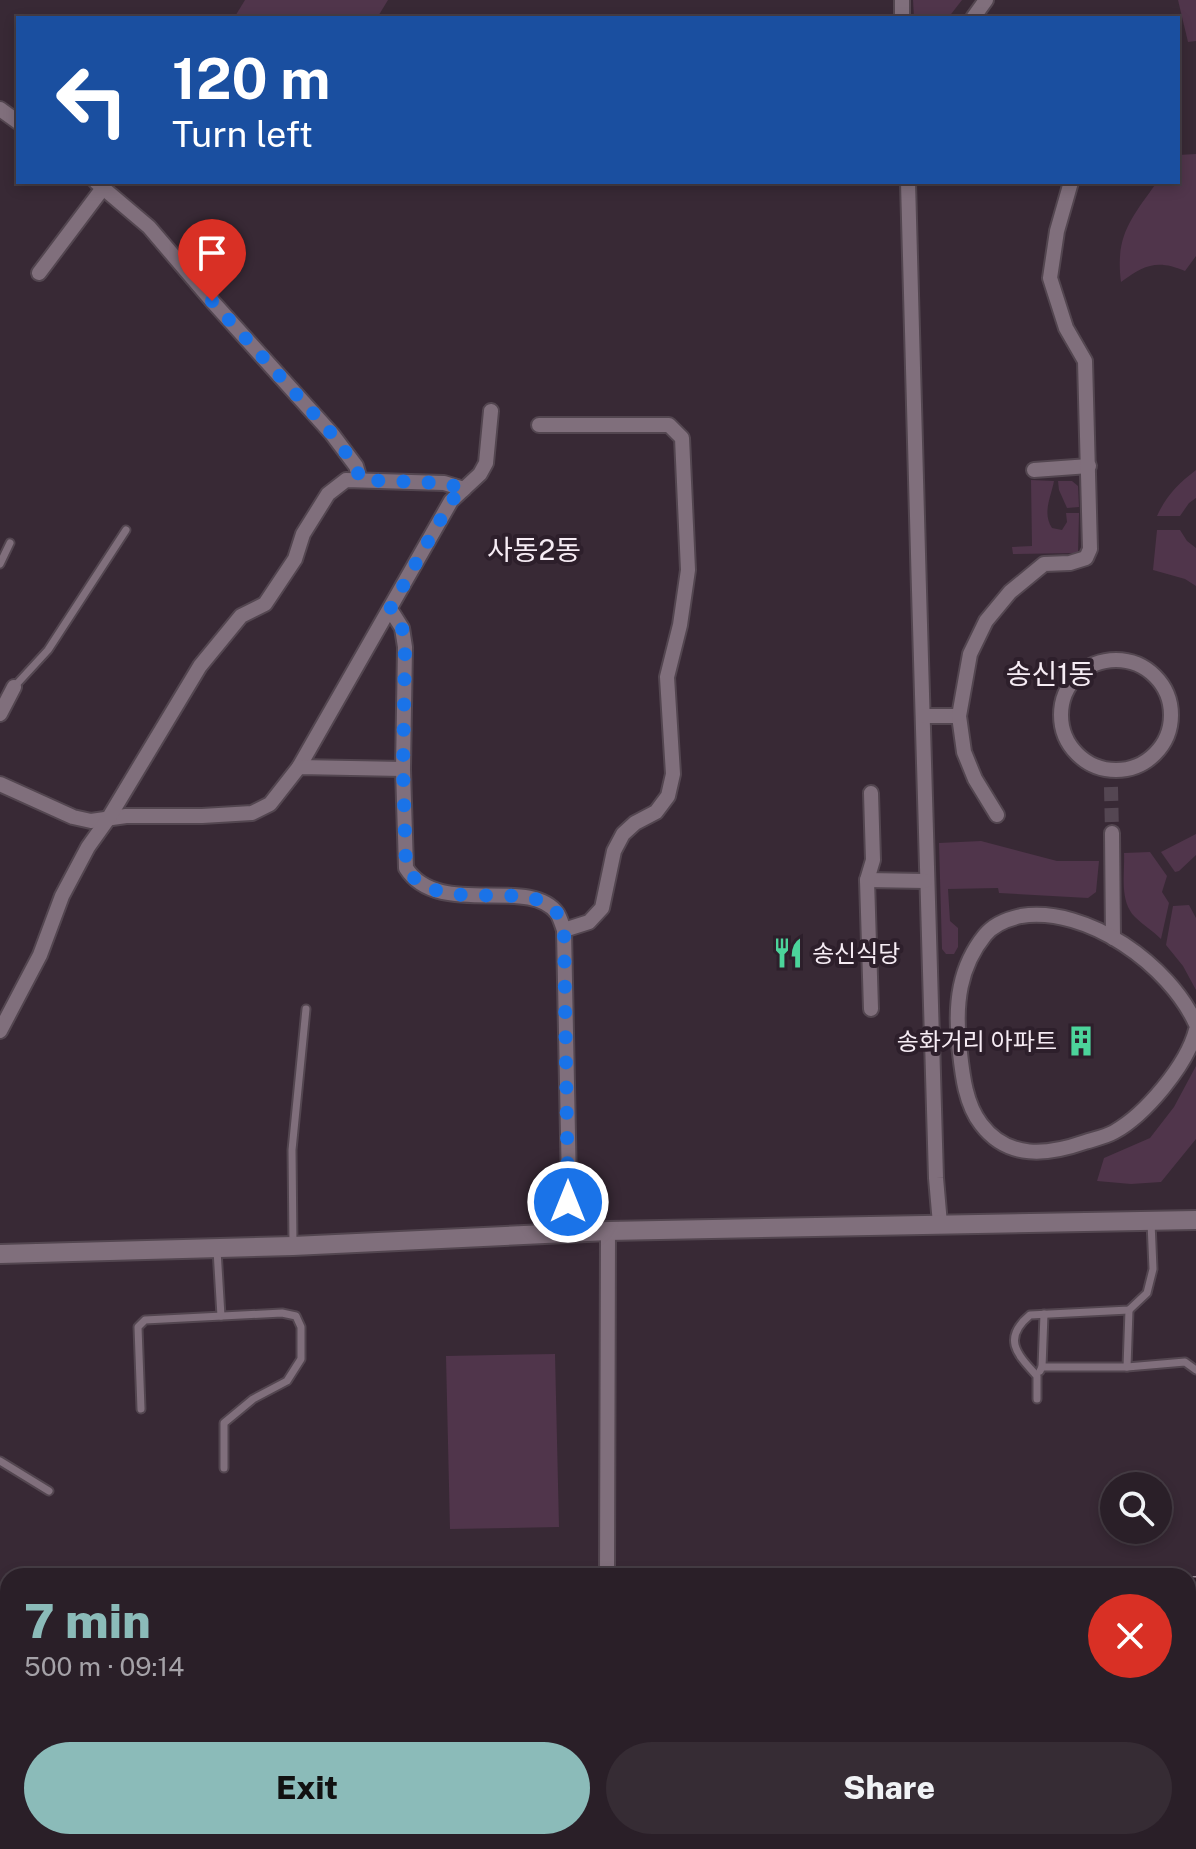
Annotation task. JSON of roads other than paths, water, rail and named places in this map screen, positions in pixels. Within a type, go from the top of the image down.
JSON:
[{"type":"street","points":[[908,184],[924,716],[925,881],[940,1224]]},
{"type":"street","points":[[997,815],[975,779],[964,752],[959,716],[970,654],[986,621],[1010,592],[1044,564],[1070,563],[1086,558],[1090,549],[1085,361],[1066,328],[1050,278],[1057,231],[1070,184]]},
{"type":"street","points":[[39,273],[100,185],[149,227],[332,434],[356,466],[360,480]]},
{"type":"street","points":[[0,784],[73,817],[91,821],[126,816],[252,813],[270,804],[299,767],[344,692],[360,657],[451,501],[480,474],[486,463],[491,411]]},
{"type":"street","points":[[539,425],[669,425],[682,438],[688,570],[680,625],[667,677],[673,774],[668,796],[656,812],[635,823],[623,834],[614,851],[602,908],[589,922],[564,930]]},
{"type":"street","points":[[1034,470],[1089,466]]},
{"type":"street","points":[[0,1031],[40,955],[62,896],[88,847],[200,666],[241,616],[265,604],[295,559],[303,534],[328,494],[346,480],[444,483],[464,489]]},
{"type":"street","points":[[390,609],[402,628],[405,647],[403,769],[406,868],[414,881],[436,892],[525,898],[544,903],[557,912],[564,930],[567,1233]]},
{"type":"street","points":[[1120,660],[1152,674],[1166,692],[1171,714],[1167,737],[1153,756],[1134,768],[1111,770],[1089,764],[1079,757],[1066,739],[1060,716],[1065,694],[1078,675],[1097,663],[1120,660]]},
{"type":"street","points":[[0,714],[14,687]]},
{"type":"street","points":[[924,716],[959,716]]},
{"type":"street","points":[[299,767],[403,769]]},
{"type":"street","points":[[1111,770],[1111,787]]},
{"type":"street","points":[[871,793],[873,860],[867,880],[871,1009]]},
{"type":"street","points":[[1112,833],[1113,938]]},
{"type":"street","points":[[867,880],[925,881]]},
{"type":"street","points":[[1196,1024],[1187,1005],[1157,971],[1113,938],[1071,918],[1040,914],[1014,918],[993,926],[964,968],[958,995],[962,1073],[970,1104],[981,1125],[1012,1149],[1033,1154],[1054,1152],[1114,1132],[1146,1106],[1169,1079],[1185,1057],[1196,1030]]},
{"type":"street","points":[[931,1030],[958,1033]]},
{"type":"street","points":[[1,1258],[608,1231],[1196,1220]]},
{"type":"street","points":[[607,1568],[608,1231]]},
{"type":"lane","points":[[14,687],[48,650],[126,530]]},
{"type":"lane","points":[[0,564],[10,543]]},
{"type":"lane","points":[[293,1246],[292,1150],[306,1009]]},
{"type":"lane","points":[[1037,1376],[1019,1360],[1016,1350],[1016,1332],[1022,1322],[1030,1315],[1129,1310],[1147,1293],[1153,1269],[1151,1222]]},
{"type":"lane","points":[[217,1248],[221,1316]]},
{"type":"lane","points":[[1127,1367],[1129,1310]]},
{"type":"lane","points":[[141,1409],[138,1327],[145,1320],[282,1313],[296,1316],[301,1327],[301,1359],[287,1381],[253,1399],[224,1423],[224,1468]]},
{"type":"lane","points":[[1037,1399],[1044,1314]]},
{"type":"lane","points":[[1042,1367],[1127,1367],[1185,1362],[1196,1370]]},
{"type":"lane","points":[[0,1461],[49,1491]]},
{"type":"tunnel","points":[[1111,787],[1112,833]]},
{"type":"place","name":"송신식당","points":[[788,953]]},
{"type":"place","name":"송화거리 아파트","points":[[1081,1041]]},
{"type":"district","name":"사동2동","points":[[534,549]]},
{"type":"district","name":"송신1동","points":[[1050,673]]}]
